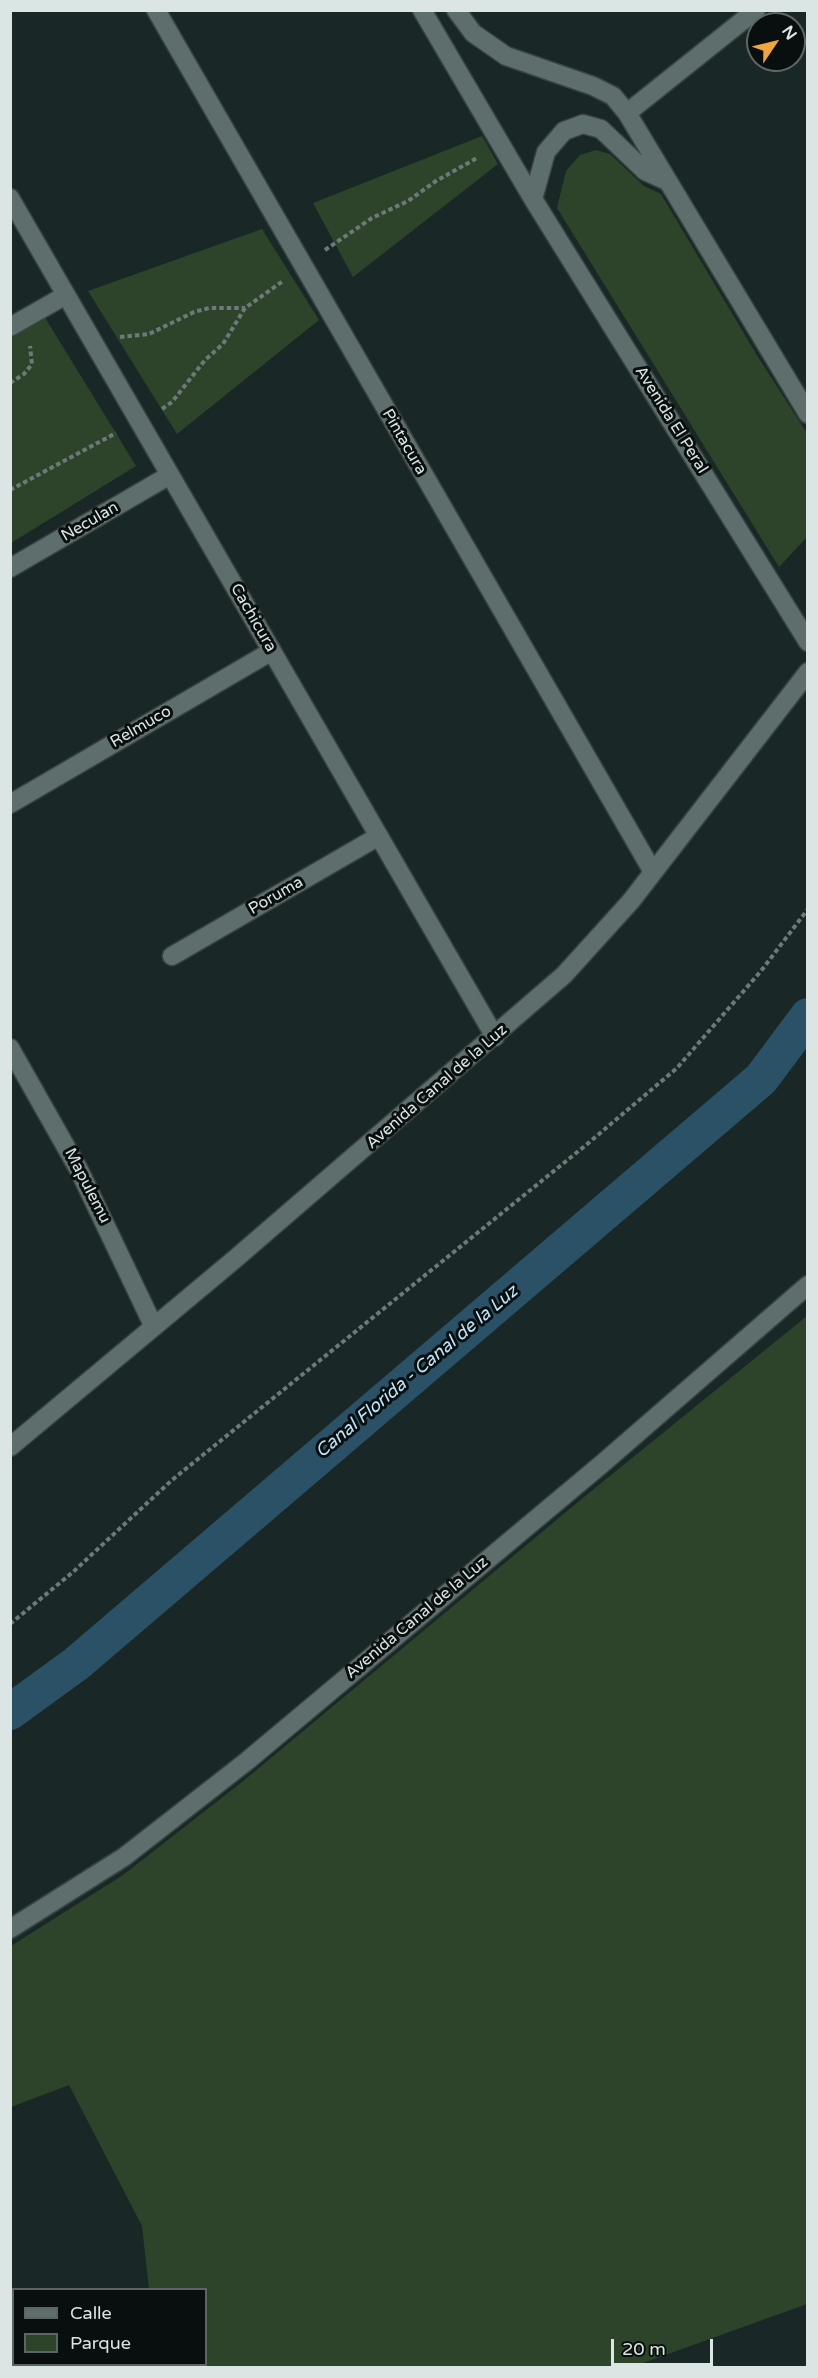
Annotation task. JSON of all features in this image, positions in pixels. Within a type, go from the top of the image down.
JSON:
[{"type":"street","name":"Pintacura","points":[[156,10],[653,873]]},
{"type":"street","name":"Avenida El Peral","points":[[422,10],[534,199],[807,642]]},
{"type":"street","points":[[456,10],[473,33],[506,56],[593,86],[613,96],[627,113],[807,414]]},
{"type":"street","points":[[627,113],[756,10]]},
{"type":"street","points":[[534,199],[546,152],[564,131],[583,124],[602,129],[645,171],[667,181]]},
{"type":"street","name":"Cachicura","points":[[10,198],[495,1037]]},
{"type":"street","points":[[10,327],[66,295]]},
{"type":"street","name":"Neculan","points":[[10,568],[170,475]]},
{"type":"street","name":"Relmuco","points":[[10,804],[272,651]]},
{"type":"street","name":"Avenida Canal de la Luz","points":[[10,1447],[495,1037],[564,975],[631,901],[807,672]]},
{"type":"street","name":"Poruma","points":[[172,956],[379,836]]},
{"type":"street","name":"Mapulemu","points":[[10,1048],[79,1170],[154,1327]]},
{"type":"street","name":"Avenida Canal de la Luz","points":[[10,1929],[124,1857],[247,1761],[603,1463],[807,1285]]},
{"type":"path","points":[[96,346],[113,339],[149,334],[194,312],[209,308],[245,308],[372,218],[408,201],[466,163],[502,146]]},
{"type":"path","points":[[10,383],[24,375],[32,364],[27,318]]},
{"type":"path","points":[[10,1624],[73,1572],[172,1480],[586,1145],[677,1068],[761,971],[807,909]]},
{"type":"green space","points":[[482,136],[498,164],[353,277],[313,203]]},
{"type":"green space","points":[[596,150],[610,154],[644,186],[661,194],[758,357],[807,433],[807,537],[779,567],[557,208],[566,171],[580,155]]},
{"type":"green space","points":[[262,229],[319,320],[177,434],[88,291]]},
{"type":"green space","points":[[44,316],[136,466],[11,543],[11,336]]},
{"type":"green space","points":[[807,1316],[807,2304],[632,2367],[158,2367],[207,2366],[207,2288],[149,2288],[142,2226],[69,2085],[11,2107],[11,1946],[123,1875],[242,1782],[584,1497]]},
{"type":"waterway","name":"Canal Florida - Canal de la Luz","points":[[10,1712],[76,1664],[761,1079],[808,1016]]}]
